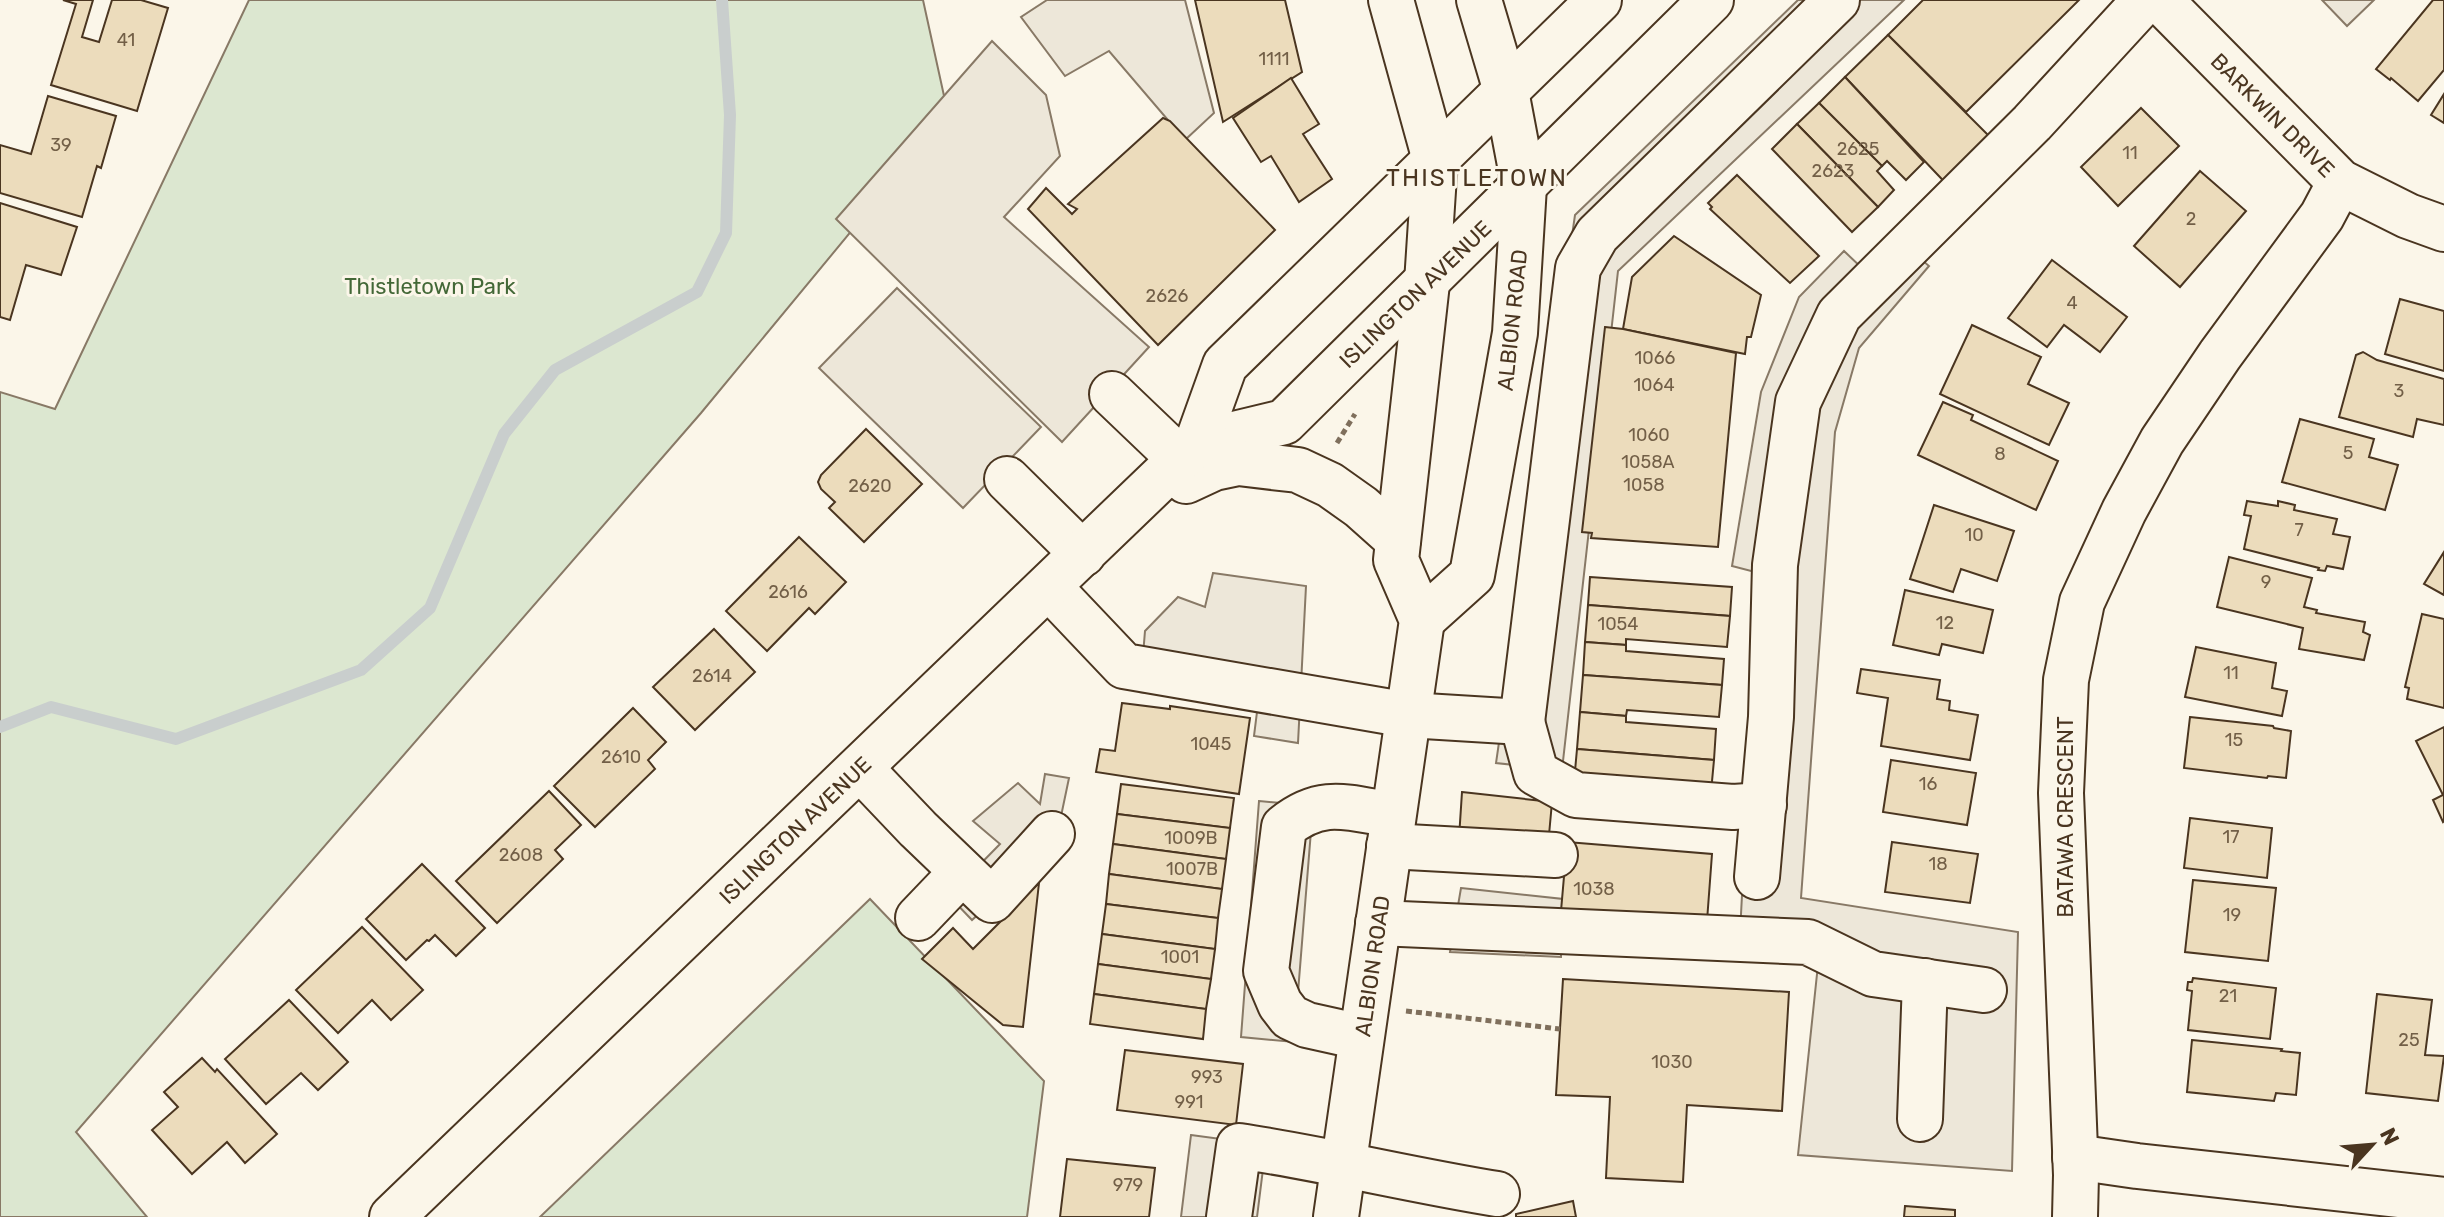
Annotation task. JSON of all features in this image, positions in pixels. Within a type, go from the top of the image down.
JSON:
[{"type":"main road","points":[[1391,0],[1435,160],[1427,283],[1396,560],[1422,620]]},
{"type":"main road","name":"ALBION ROAD","points":[[1336,1217],[1422,620],[1472,575],[1515,333],[1524,186],[1506,91],[1479,0]]},
{"type":"main road","name":"ISLINGTON AVENUE","points":[[392,1217],[1188,451],[1225,365],[1599,0]]},
{"type":"main road","name":"ISLINGTON AVENUE","points":[[1188,451],[1284,422],[1711,0]]},
{"type":"main road","points":[[1764,805],[1733,807],[1576,795],[1536,773],[1522,722],[1578,268],[1597,235],[1837,0]]},
{"type":"main road","points":[[1757,877],[1771,717],[1775,565],[1798,402],[1821,352],[1839,315],[2032,123],[2161,1]]},
{"type":"main road","name":"BARKWIN DRIVE","points":[[2161,1],[2340,182],[2408,216],[2444,229]]},
{"type":"main road","name":"BATAWA CRESCENT","points":[[2075,1217],[2061,793],[2066,680],[2082,602],[2124,511],[2162,441],[2220,355],[2322,216],[2340,182]]},
{"type":"main road","points":[[1112,394],[1188,451]]},
{"type":"main road","points":[[1121,517],[1166,490],[1214,468],[1238,463],[1298,470],[1314,477],[1361,507],[1398,540]]},
{"type":"main road","points":[[1007,479],[1083,554]]},
{"type":"main road","points":[[1049,587],[1124,666],[1408,715],[1522,722]]},
{"type":"main road","points":[[860,768],[992,900],[1052,834]]},
{"type":"main road","points":[[1364,1022],[1307,1025],[1290,1017],[1280,1004],[1266,971],[1284,827],[1319,806],[1335,806],[1391,830],[1555,855]]},
{"type":"main road","points":[[918,918],[962,872]]},
{"type":"main road","points":[[1378,923],[1808,942],[1873,974],[1984,990]]},
{"type":"main road","points":[[1920,1119],[1925,981]]},
{"type":"main road","points":[[1229,1217],[1239,1146],[1497,1194]]},
{"type":"main road","points":[[2075,1157],[2444,1200]]},
{"type":"path","points":[[1333,449],[1357,409]]},
{"type":"path","points":[[1364,1022],[1560,1029]]},
{"type":"green space","name":"Thistletown Park","points":[[249,0],[923,0],[948,114],[701,413],[76,1132],[147,1217],[0,1217],[0,392],[55,409]]},
{"type":"green space","points":[[870,899],[1044,1081],[1027,1217],[540,1217]]},
{"type":"shaded area","points":[[1047,0],[1185,0],[1214,113],[1185,140],[1109,51],[1065,76],[1021,17]]},
{"type":"shaded area","points":[[1798,0],[1904,0],[1618,271],[1562,770],[1496,763],[1575,215]]},
{"type":"shaded area","points":[[2322,0],[2374,0],[2347,26]]},
{"type":"shaded area","points":[[992,41],[1046,95],[1060,156],[1004,217],[1149,347],[1062,442],[836,219]]},
{"type":"shaded area","points":[[1894,236],[1929,266],[1859,348],[1835,432],[1801,898],[2018,932],[2012,1171],[1798,1155],[1819,955],[1739,952],[1759,573],[1732,566],[1761,392],[1799,297],[1844,251],[1864,270]]},
{"type":"shaded area","points":[[897,288],[1041,427],[963,508],[819,368]]},
{"type":"shaded area","points":[[1213,573],[1306,586],[1298,743],[1254,736],[1258,704],[1140,692],[1145,631],[1178,597],[1205,607]]},
{"type":"shaded area","points":[[1045,774],[1069,778],[1055,845],[972,920],[949,896],[1000,844],[973,821],[1018,783],[1040,804]]},
{"type":"shaded area","points":[[1259,801],[1313,806],[1294,1042],[1241,1037]]},
{"type":"shaded area","points":[[1461,888],[1563,899],[1561,957],[1450,952]]},
{"type":"shaded area","points":[[1191,1135],[1266,1145],[1257,1217],[1181,1217]]},
{"type":"building","points":[[63,0],[93,0],[82,37],[99,42],[112,0],[141,0],[168,8],[137,111],[51,85],[76,4]]},
{"type":"building","points":[[1195,0],[1285,0],[1302,72],[1223,122]]},
{"type":"building","points":[[1923,0],[2079,0],[1966,112],[1888,35]]},
{"type":"building","points":[[2433,0],[2444,0],[2444,70],[2418,101],[2376,69]]},
{"type":"building","points":[[1888,35],[2001,148],[1955,193],[1845,77]]},
{"type":"building","points":[[1845,77],[1924,162],[1906,180],[1887,161],[1882,166],[1819,103]]},
{"type":"building","points":[[1291,78],[1319,124],[1303,134],[1332,179],[1299,202],[1271,156],[1261,162],[1233,118]]},
{"type":"building","points":[[2444,94],[2444,123],[2431,115]]},
{"type":"building","points":[[48,96],[116,116],[82,217],[0,193],[0,145],[31,154]]},
{"type":"building","points":[[1819,103],[1882,166],[1877,171],[1894,190],[1878,207],[1797,124]]},
{"type":"building","points":[[2141,108],[2179,146],[2118,206],[2081,167]]},
{"type":"building","points":[[1163,118],[1170,121],[1275,230],[1158,345],[1028,209],[1046,188],[1072,214],[1077,209],[1068,204]]},
{"type":"building","points":[[1797,124],[1878,207],[1852,232],[1772,149]]},
{"type":"building","points":[[2200,171],[2246,211],[2180,287],[2134,246]]},
{"type":"building","points":[[1737,175],[1819,256],[1790,283],[1710,209],[1712,207],[1708,203]]},
{"type":"building","points":[[0,203],[77,227],[61,275],[26,265],[10,320],[0,317]]},
{"type":"building","points":[[1674,236],[1761,295],[1751,337],[1747,337],[1745,354],[1623,329],[1632,277]]},
{"type":"building","points":[[2052,260],[2127,317],[2100,352],[2064,325],[2047,347],[2008,318]]},
{"type":"building","points":[[2400,299],[2444,311],[2444,371],[2385,354]]},
{"type":"building","points":[[1972,325],[2041,357],[2028,384],[2069,403],[2049,445],[1940,394]]},
{"type":"building","points":[[1605,327],[1736,353],[1718,547],[1591,538],[1592,533],[1582,532]]},
{"type":"building","points":[[2363,352],[2377,360],[2444,379],[2444,425],[2417,419],[2413,437],[2339,417],[2356,355]]},
{"type":"building","points":[[1943,402],[1973,415],[1971,420],[2058,461],[2036,510],[1918,455]]},
{"type":"building","points":[[2300,419],[2374,439],[2369,457],[2398,465],[2385,510],[2282,482]]},
{"type":"building","points":[[866,429],[922,484],[864,542],[829,508],[835,502],[818,482],[821,475]]},
{"type":"building","points":[[2247,501],[2278,506],[2278,501],[2295,505],[2294,510],[2337,519],[2333,534],[2350,537],[2343,569],[2327,566],[2325,571],[2318,570],[2244,549],[2251,516],[2244,515]]},
{"type":"building","points":[[1934,505],[2014,531],[1997,581],[1961,569],[1953,592],[1910,579]]},
{"type":"building","points":[[799,537],[846,582],[815,614],[809,608],[767,651],[726,611]]},
{"type":"building","points":[[2444,552],[2444,595],[2424,584]]},
{"type":"building","points":[[2229,557],[2312,578],[2304,607],[2317,610],[2316,613],[2365,622],[2363,632],[2370,635],[2364,660],[2299,649],[2303,628],[2217,607]]},
{"type":"building","points":[[1590,577],[1732,587],[1730,616],[1588,605]]},
{"type":"building","points":[[1905,590],[1993,610],[1983,653],[1942,644],[1939,655],[1893,645]]},
{"type":"building","points":[[1588,605],[1730,616],[1727,647],[1626,639],[1626,645],[1585,642]]},
{"type":"building","points":[[2422,614],[2444,619],[2444,708],[2407,699],[2409,688],[2405,687]]},
{"type":"building","points":[[714,629],[755,672],[695,730],[653,687]]},
{"type":"building","points":[[1585,642],[1626,645],[1626,651],[1724,659],[1722,685],[1583,675]]},
{"type":"building","points":[[2196,647],[2276,663],[2272,688],[2287,691],[2282,716],[2185,697]]},
{"type":"building","points":[[1861,669],[1940,680],[1937,699],[1950,701],[1949,710],[1978,715],[1970,760],[1881,746],[1888,698],[1857,693]]},
{"type":"building","points":[[1583,675],[1722,685],[1719,717],[1627,710],[1626,716],[1580,712]]},
{"type":"building","points":[[1122,703],[1170,709],[1170,706],[1250,718],[1239,794],[1096,772],[1100,749],[1115,751]]},
{"type":"building","points":[[633,708],[666,742],[648,760],[655,769],[595,827],[554,786]]},
{"type":"building","points":[[1580,712],[1626,716],[1626,722],[1716,729],[1714,760],[1577,749]]},
{"type":"building","points":[[2190,717],[2273,726],[2291,731],[2286,778],[2184,768]]},
{"type":"building","points":[[2444,727],[2443,822],[2433,800],[2443,795],[2416,741]]},
{"type":"building","points":[[1577,749],[1714,760],[1711,792],[1574,782]]},
{"type":"building","points":[[1891,760],[1976,773],[1967,825],[1883,812]]},
{"type":"building","points":[[1121,784],[1234,798],[1230,828],[1117,814]]},
{"type":"building","points":[[549,791],[581,825],[555,850],[563,859],[497,923],[456,881]]},
{"type":"building","points":[[1462,792],[1552,802],[1548,846],[1459,838]]},
{"type":"building","points":[[1117,814],[1230,828],[1226,859],[1113,844]]},
{"type":"building","points":[[2190,818],[2272,828],[2267,878],[2184,868]]},
{"type":"building","points":[[1567,842],[1712,854],[1707,921],[1561,911]]},
{"type":"building","points":[[1892,842],[1978,854],[1970,903],[1885,892]]},
{"type":"building","points":[[1113,844],[1226,859],[1222,889],[1109,874]]},
{"type":"building","points":[[422,864],[485,928],[456,956],[435,935],[406,960],[366,919]]},
{"type":"building","points":[[1109,874],[1222,889],[1218,918],[1106,904]]},
{"type":"building","points":[[2193,880],[2276,888],[2268,961],[2185,952]]},
{"type":"building","points":[[1039,883],[1023,1027],[1003,1025],[922,959],[953,928],[973,949]]},
{"type":"building","points":[[1106,904],[1218,918],[1215,949],[1102,934]]},
{"type":"building","points":[[362,927],[423,990],[391,1020],[372,1000],[338,1033],[296,990]]},
{"type":"building","points":[[1102,934],[1215,949],[1211,979],[1098,964]]},
{"type":"building","points":[[1098,964],[1211,979],[1206,1009],[1094,994]]},
{"type":"building","points":[[2193,978],[2276,988],[2270,1039],[2188,1030],[2192,991],[2187,990],[2188,982],[2192,982]]},
{"type":"building","points":[[1563,979],[1789,992],[1782,1111],[1687,1105],[1683,1182],[1606,1178],[1610,1097],[1556,1095]]},
{"type":"building","points":[[1094,994],[1206,1009],[1203,1039],[1090,1024]]},
{"type":"building","points":[[2377,994],[2432,1000],[2425,1055],[2444,1056],[2438,1101],[2366,1093]]},
{"type":"building","points":[[289,1000],[348,1062],[318,1090],[301,1073],[266,1104],[225,1059]]},
{"type":"building","points":[[2192,1040],[2300,1053],[2296,1095],[2276,1093],[2274,1101],[2187,1092]]},
{"type":"building","points":[[1125,1050],[1243,1064],[1236,1125],[1117,1110]]},
{"type":"building","points":[[202,1058],[215,1072],[217,1069],[277,1134],[245,1163],[227,1142],[192,1174],[152,1130],[178,1107],[164,1092]]},
{"type":"building","points":[[1067,1159],[1155,1168],[1149,1217],[1060,1217]]},
{"type":"building","points":[[1573,1201],[1576,1217],[1516,1217],[1516,1214]]},
{"type":"building","points":[[1905,1206],[1955,1210],[1955,1217],[1904,1217]]},
{"type":"waterway","points":[[0,727],[51,707],[176,739],[361,670],[430,608],[504,434],[555,370],[697,292],[726,233],[730,115],[722,0]]},
{"type":"district","name":"THISTLETOWN","points":[[1477,178]]}]
